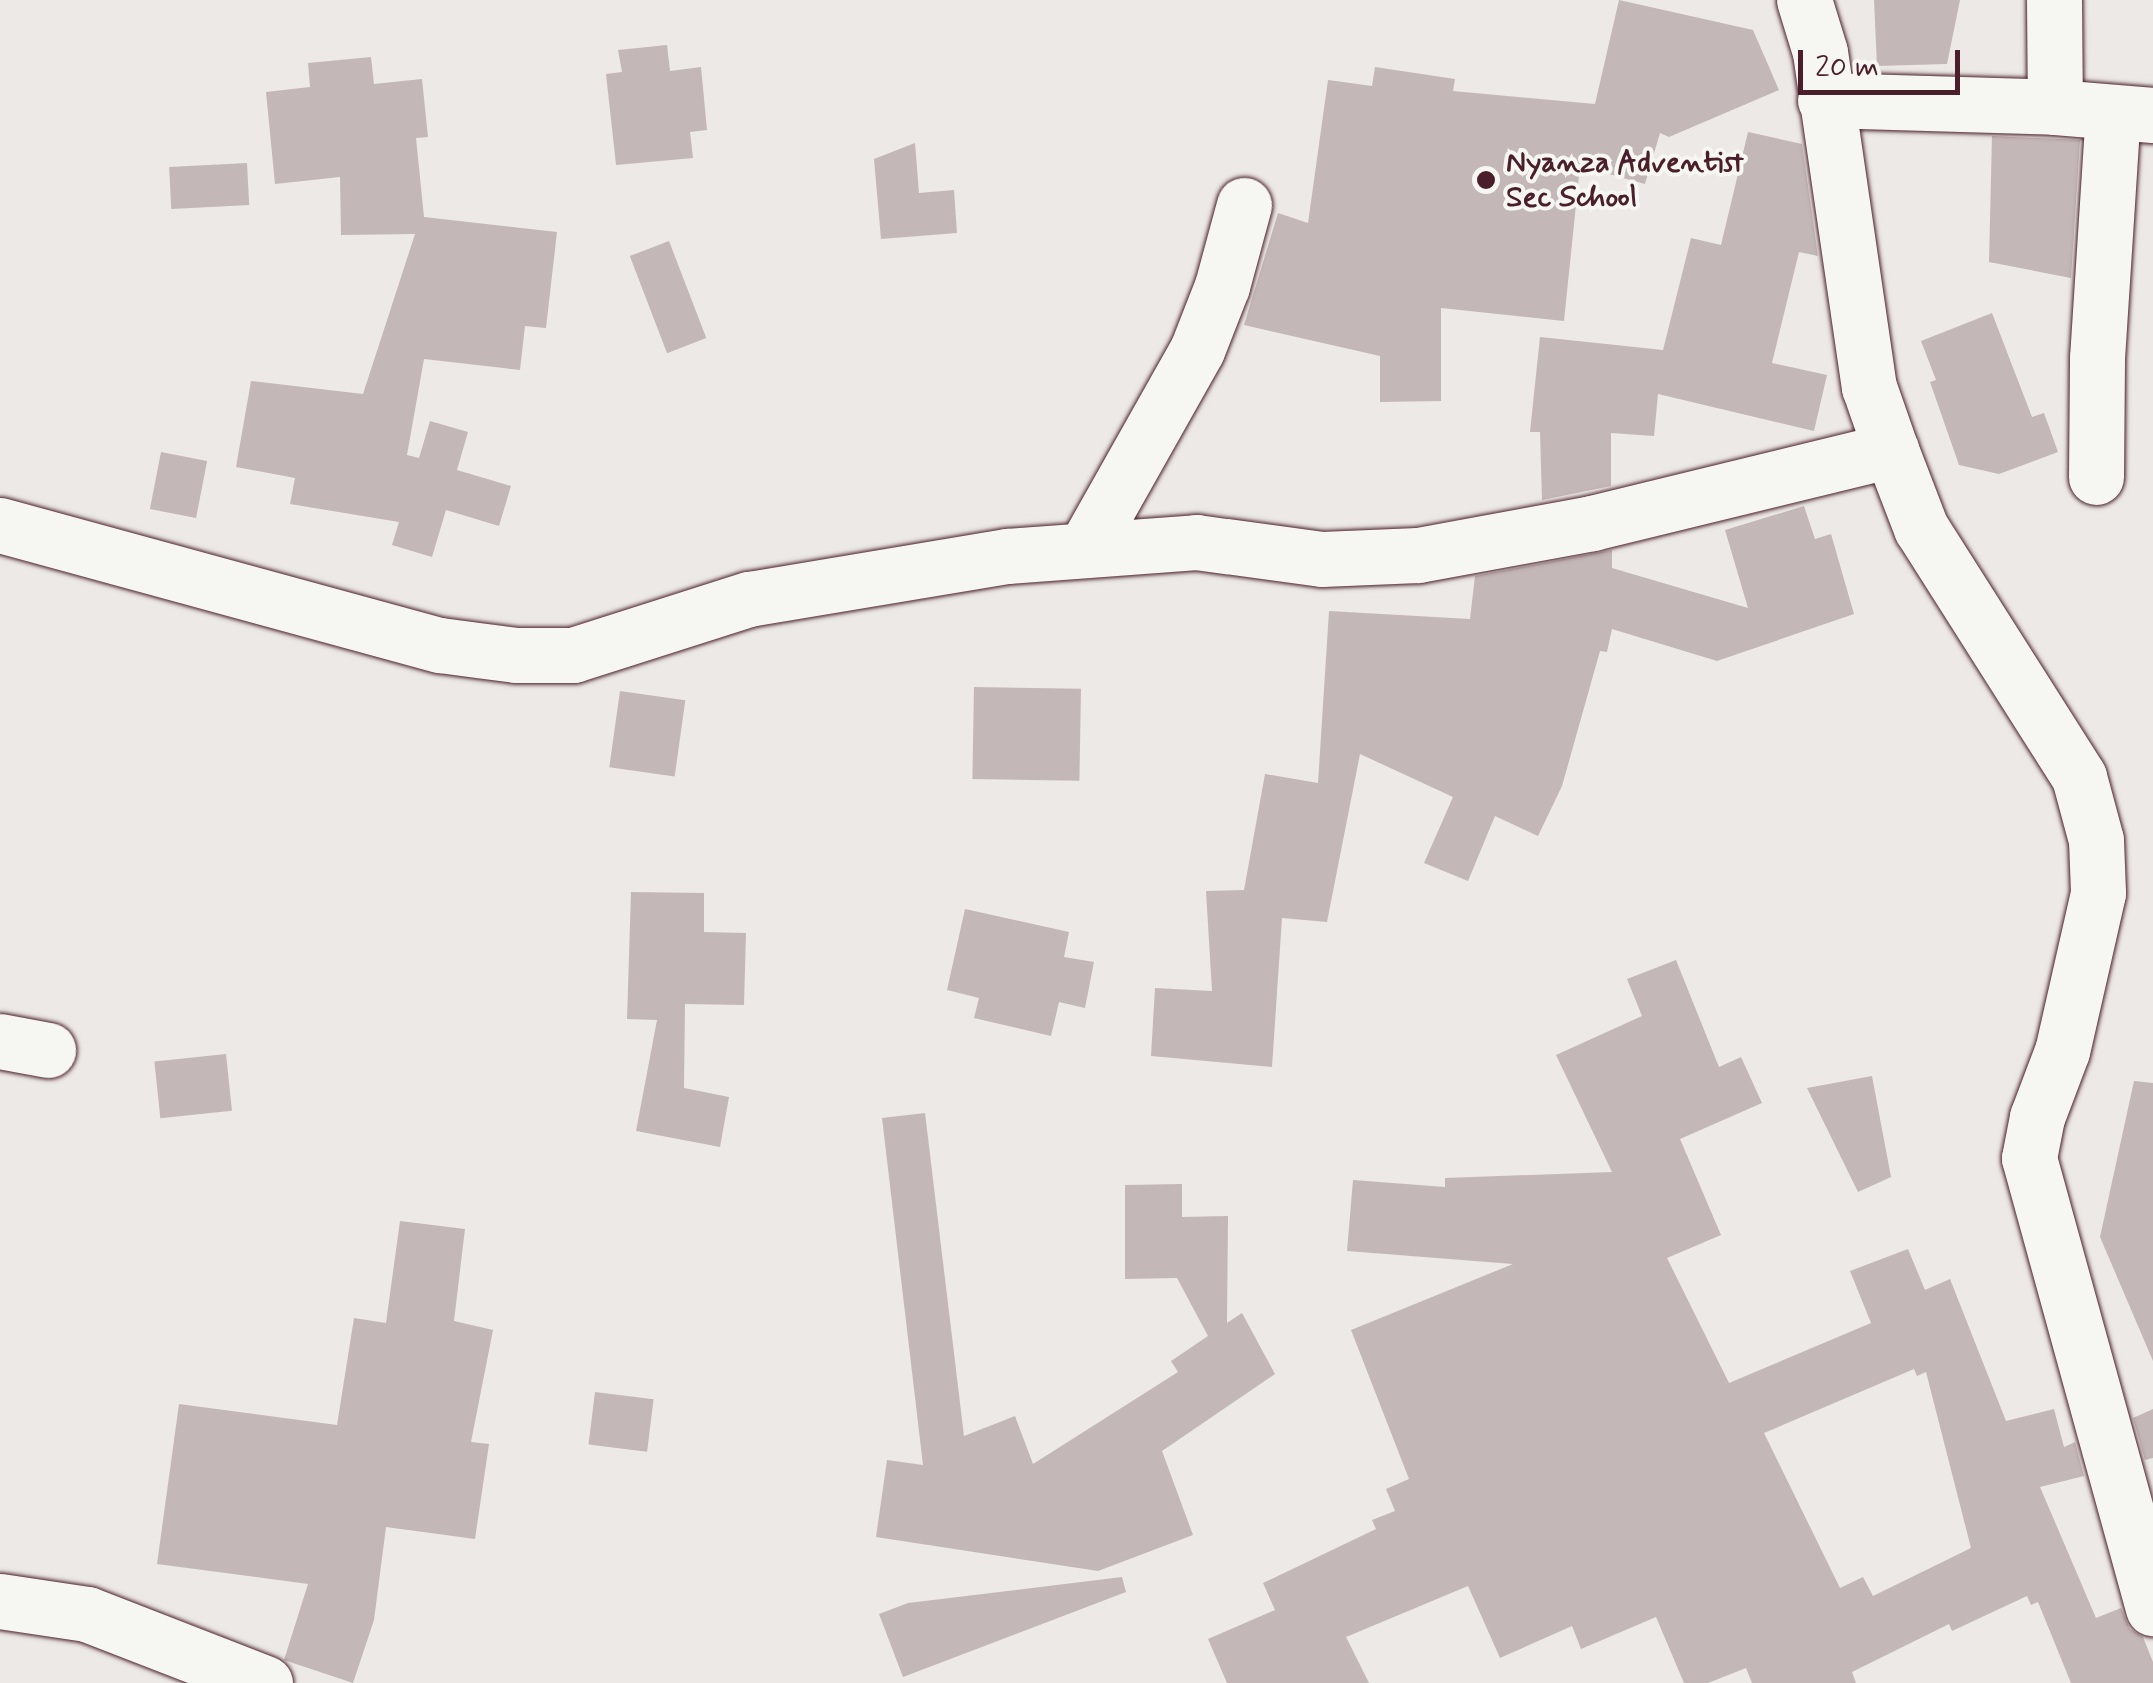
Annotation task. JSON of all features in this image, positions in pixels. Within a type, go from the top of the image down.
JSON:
[{"type":"street","points":[[1804,0],[1820,52],[1869,387],[1921,528],[2079,777],[2096,840],[2098,893],[2062,1051],[2037,1117],[2029,1158],[2147,1548],[2153,1608]]},
{"type":"street","points":[[2054,0],[2055,106]]},
{"type":"street","points":[[1825,100],[2055,106],[2133,114],[2098,358],[2096,477]]},
{"type":"street","points":[[1086,547],[1197,350],[1222,286],[1244,205]]},
{"type":"street","points":[[0,526],[440,645],[516,655],[572,655],[749,599],[1006,556],[1086,547],[1196,542],[1322,559],[1418,555],[1592,523],[1891,450]]},
{"type":"street","points":[[0,1601],[87,1614],[266,1683]]},
{"type":"building","points":[[1619,0],[1753,30],[1779,90],[1669,137],[1660,133],[1645,184],[1580,166],[1564,321],[1441,308],[1441,401],[1380,402],[1380,356],[1244,325],[1278,213],[1308,223],[1328,80],[1372,86],[1375,67],[1455,79],[1453,91],[1595,104]]},
{"type":"building","points":[[1874,0],[1960,0],[1947,64],[1877,66]]},
{"type":"building","points":[[667,45],[670,71],[701,67],[707,130],[690,132],[693,158],[616,165],[606,74],[622,72],[618,50]]},
{"type":"building","points":[[371,57],[374,84],[422,79],[428,137],[416,138],[424,217],[557,232],[546,328],[525,326],[520,370],[424,359],[407,455],[419,458],[430,421],[468,432],[457,470],[511,486],[499,526],[446,510],[432,557],[392,545],[399,522],[290,504],[295,478],[236,467],[251,381],[363,394],[415,234],[341,235],[340,177],[275,184],[266,92],[310,87],[308,63]]},
{"type":"building","points":[[1748,132],[1802,144],[1818,256],[1799,252],[1772,363],[1827,375],[1814,431],[1658,394],[1654,436],[1611,433],[1611,486],[1542,500],[1540,432],[1530,432],[1540,337],[1663,350],[1691,238],[1721,245]]},
{"type":"building","points":[[1992,136],[2080,140],[2071,278],[1989,262]]},
{"type":"building","points":[[915,143],[919,193],[954,190],[957,233],[881,239],[874,159]]},
{"type":"building","points":[[247,163],[249,205],[171,209],[169,167]]},
{"type":"building","points":[[669,241],[706,338],[667,353],[630,256]]},
{"type":"building","points":[[1992,313],[2032,417],[2044,413],[2058,452],[1999,474],[1959,465],[1930,382],[1936,380],[1921,341]]},
{"type":"building","points":[[161,452],[207,461],[196,518],[150,509]]},
{"type":"building","points":[[1804,506],[1815,539],[1831,534],[1854,614],[1717,661],[1612,629],[1607,652],[1600,651],[1562,786],[1538,836],[1495,816],[1468,881],[1424,863],[1453,797],[1360,754],[1327,922],[1282,918],[1272,1067],[1151,1056],[1155,988],[1212,991],[1206,891],[1244,890],[1265,774],[1318,783],[1329,611],[1470,619],[1475,576],[1612,550],[1612,568],[1748,608],[1725,530]]},
{"type":"building","points":[[974,687],[1081,689],[1079,781],[972,779]]},
{"type":"building","points":[[620,691],[685,700],[675,776],[609,767]]},
{"type":"building","points":[[631,892],[704,893],[704,932],[746,933],[744,1005],[685,1004],[684,1088],[729,1097],[720,1147],[636,1131],[657,1020],[627,1019]]},
{"type":"building","points":[[965,909],[1069,932],[1064,957],[1094,962],[1085,1008],[1059,1002],[1051,1036],[974,1018],[979,998],[947,990]]},
{"type":"building","points":[[1676,960],[1719,1067],[1741,1057],[1762,1103],[1680,1139],[1721,1235],[1667,1258],[1729,1383],[1871,1323],[1850,1271],[1908,1249],[1925,1290],[1950,1279],[2006,1421],[2054,1409],[2064,1447],[2075,1442],[2084,1476],[2040,1487],[2096,1618],[2121,1608],[2130,1629],[2143,1637],[2153,1662],[2153,1683],[2071,1683],[2038,1602],[2031,1605],[2027,1596],[1952,1631],[1949,1624],[1852,1672],[1856,1683],[1752,1683],[1746,1668],[1708,1683],[1684,1683],[1656,1617],[1581,1649],[1572,1626],[1500,1658],[1468,1586],[1346,1637],[1369,1683],[1227,1683],[1208,1639],[1275,1610],[1263,1583],[1376,1529],[1372,1520],[1395,1511],[1386,1489],[1409,1479],[1351,1330],[1513,1264],[1347,1251],[1353,1180],[1445,1187],[1445,1178],[1612,1172],[1556,1055],[1642,1016],[1627,979]],"holes":[[[1914,1369],[1917,1376],[1926,1372],[1971,1548],[1873,1596],[1863,1577],[1840,1588],[1764,1433]]]},
{"type":"building","points":[[226,1054],[232,1111],[160,1118],[154,1062]]},
{"type":"building","points":[[1872,1076],[1891,1177],[1858,1192],[1807,1088]]},
{"type":"building","points":[[2134,1081],[2153,1083],[2153,1361],[2100,1237]]},
{"type":"building","points":[[925,1113],[964,1436],[1015,1416],[1033,1464],[1178,1372],[1171,1361],[1208,1336],[1177,1278],[1125,1279],[1125,1185],[1182,1184],[1182,1217],[1228,1216],[1227,1323],[1242,1313],[1275,1374],[1162,1451],[1193,1535],[1098,1571],[876,1537],[887,1460],[923,1465],[882,1118]]},
{"type":"building","points":[[400,1221],[465,1229],[454,1321],[493,1330],[471,1442],[489,1444],[475,1539],[386,1527],[374,1620],[353,1683],[284,1660],[308,1584],[157,1564],[179,1404],[337,1425],[354,1318],[386,1323]]},
{"type":"building","points":[[595,1392],[654,1399],[647,1452],[589,1445]]},
{"type":"building","points":[[2153,1409],[2153,1458],[2145,1460],[2133,1418]]},
{"type":"building","points":[[1122,1577],[1126,1592],[903,1677],[879,1614],[908,1603]]},
{"type":"place","name":"Nyanza Adventist Sec School","points":[[1486,180]]}]
